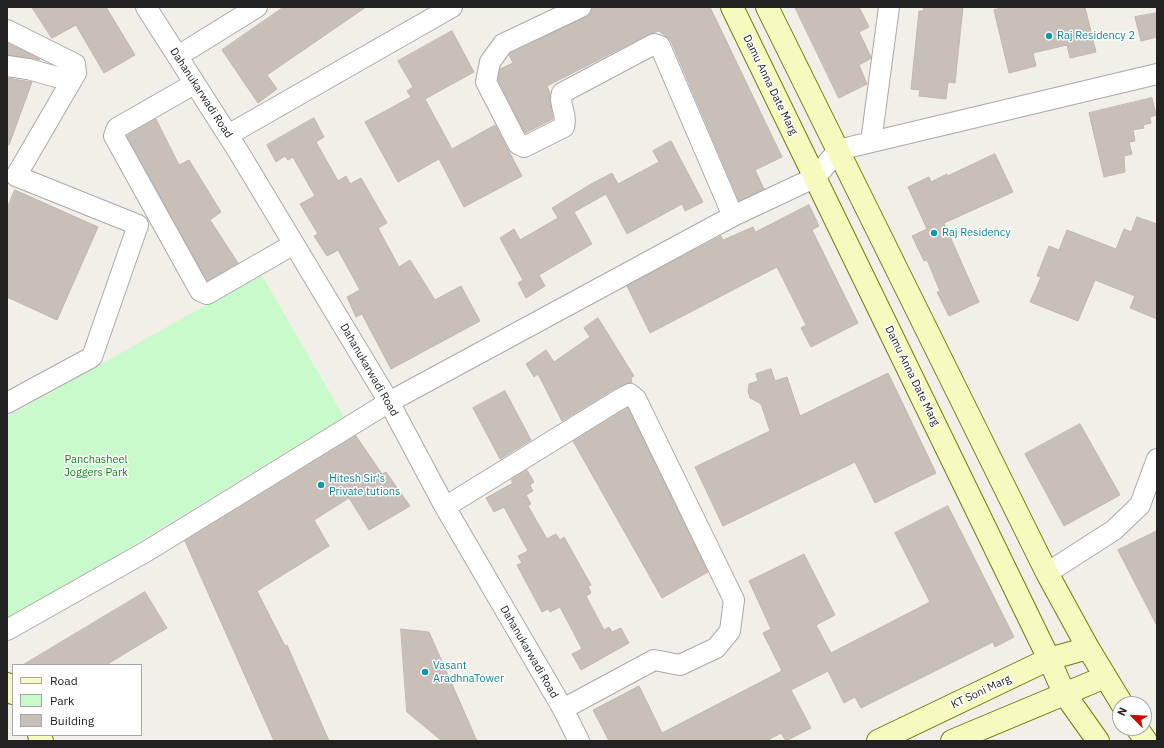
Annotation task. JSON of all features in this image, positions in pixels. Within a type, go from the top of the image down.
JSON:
[{"type":"street","name":"Dahanukarwadi Road","points":[[146,7],[228,135],[389,402],[445,507],[563,710],[579,741]]},
{"type":"street","points":[[178,56],[257,7]]},
{"type":"street","points":[[228,135],[452,7]]},
{"type":"street","points":[[581,7],[503,44],[490,62],[486,82],[518,144],[524,147],[564,127],[566,119],[560,99],[562,93],[654,44],[660,46],[733,216]]},
{"type":"street","name":"Damu Anna Date Marg","points":[[732,7],[816,177],[1064,694],[1098,741]]},
{"type":"street","points":[[767,7],[1047,573],[1088,648],[1117,696]]},
{"type":"street","points":[[871,142],[889,7]]},
{"type":"street","points":[[7,30],[75,64],[76,73],[10,179],[138,225],[92,357],[7,403]]},
{"type":"street","points":[[7,66],[28,69],[71,81]]},
{"type":"street","points":[[7,630],[147,550],[389,402],[733,216],[816,177],[838,150],[1157,74]]},
{"type":"street","points":[[194,84],[117,128],[114,136],[200,291],[207,294],[294,244]]},
{"type":"street","points":[[445,507],[620,399],[630,394],[636,399],[734,600],[730,631],[716,648],[680,664],[654,660],[563,710]]},
{"type":"street","points":[[1047,573],[1114,530],[1140,505],[1157,459]]},
{"type":"street","name":"KT Soni Marg","points":[[878,741],[1049,660],[1088,648]]},
{"type":"street","points":[[952,741],[1105,677]]},
{"type":"green space","name":"Panchasheel Joggers Park","points":[[261,274],[344,417],[7,622],[7,417]]},
{"type":"building","points":[[32,7],[106,7],[135,55],[104,73],[76,25],[52,38]]},
{"type":"building","points":[[284,7],[366,7],[267,75],[277,89],[258,103],[222,50]]},
{"type":"building","points":[[592,7],[710,7],[782,157],[755,170],[764,189],[739,201],[671,41],[659,31],[649,34],[547,86],[550,93],[553,119],[525,133],[498,80],[500,69],[513,63],[509,55],[511,53],[586,17],[591,13]]},
{"type":"building","points":[[795,7],[859,7],[869,27],[859,32],[871,57],[859,65],[867,84],[839,98]]},
{"type":"building","points":[[924,7],[963,7],[955,83],[948,82],[946,99],[919,96],[920,90],[911,89],[919,11],[923,11]]},
{"type":"building","name":"Raj Residency 2","points":[[1008,7],[1085,7],[1096,52],[1070,58],[1067,45],[1033,53],[1036,66],[1009,73],[994,10]]},
{"type":"building","name":"Raj Residency 2","points":[[1157,13],[1157,37],[1141,41],[1135,17]]},
{"type":"building","points":[[452,31],[474,72],[425,99],[452,149],[495,125],[522,176],[464,207],[439,159],[398,182],[365,122],[411,97],[407,91],[413,87],[398,61]]},
{"type":"building","points":[[7,43],[40,59],[7,55]]},
{"type":"building","points":[[7,78],[32,82],[9,145],[7,144]]},
{"type":"building","points":[[1152,98],[1156,115],[1150,117],[1151,123],[1143,125],[1144,128],[1133,130],[1135,141],[1129,142],[1132,154],[1124,156],[1125,172],[1104,177],[1089,113]]},
{"type":"building","points":[[314,118],[324,137],[316,142],[338,181],[346,176],[350,184],[361,178],[387,223],[378,228],[399,267],[410,260],[435,300],[461,286],[480,321],[391,369],[362,314],[356,317],[347,297],[360,290],[338,250],[327,256],[314,236],[318,234],[300,204],[315,196],[293,157],[288,160],[285,156],[276,162],[267,145]]},
{"type":"building","points":[[156,119],[179,165],[189,160],[221,212],[210,220],[238,263],[207,281],[127,136]]},
{"type":"building","points":[[671,141],[703,202],[685,211],[682,204],[627,234],[606,194],[574,212],[592,244],[539,275],[545,286],[526,298],[518,283],[523,280],[500,238],[514,229],[520,240],[558,218],[552,208],[591,184],[612,173],[618,184],[659,162],[653,151]]},
{"type":"building","name":"Raj Residency","points":[[995,154],[1013,192],[944,223],[979,302],[949,316],[937,292],[940,291],[927,260],[924,261],[912,236],[927,229],[908,187],[929,177],[931,182],[947,174],[947,176]]},
{"type":"building","points":[[15,190],[98,227],[57,320],[7,297],[7,209]]},
{"type":"building","points":[[809,205],[819,226],[812,230],[858,323],[811,347],[801,328],[806,325],[777,267],[650,333],[627,286],[721,236],[723,240],[753,227],[755,232]]},
{"type":"building","points":[[1137,217],[1157,224],[1157,319],[1130,308],[1135,296],[1095,280],[1078,321],[1030,302],[1041,277],[1037,276],[1049,246],[1059,250],[1067,230],[1116,249],[1124,229],[1131,232]]},
{"type":"building","points":[[598,318],[634,376],[631,378],[632,382],[614,389],[562,421],[538,374],[534,377],[526,364],[546,350],[554,362],[590,337],[584,328]]},
{"type":"building","points":[[771,369],[775,381],[787,377],[800,416],[888,373],[936,473],[875,503],[855,462],[723,526],[695,467],[770,431],[761,404],[750,398],[748,391],[749,384],[758,381],[756,374]]},
{"type":"building","points":[[505,391],[531,440],[500,459],[473,408]]},
{"type":"building","points":[[628,408],[708,572],[662,598],[573,441]]},
{"type":"building","points":[[1080,424],[1120,495],[1064,526],[1025,454]]},
{"type":"building","points":[[356,436],[382,474],[386,472],[410,506],[369,530],[349,498],[314,520],[329,546],[257,591],[285,646],[287,645],[329,741],[274,741],[185,541]]},
{"type":"building","points":[[527,470],[534,482],[530,485],[533,491],[526,495],[531,504],[528,506],[547,539],[556,534],[560,540],[564,537],[591,585],[588,586],[591,593],[586,596],[604,630],[609,627],[612,632],[621,628],[629,643],[581,670],[572,654],[582,649],[560,607],[550,612],[548,609],[542,612],[517,565],[522,563],[518,556],[528,551],[504,507],[494,512],[486,498],[513,483],[511,480]]},
{"type":"building","points":[[948,506],[1014,637],[995,647],[993,642],[861,708],[855,697],[844,703],[828,671],[791,690],[811,728],[786,741],[781,733],[766,741],[609,741],[593,710],[639,686],[662,733],[782,671],[763,633],[771,629],[749,581],[804,554],[835,615],[816,625],[831,653],[930,602],[895,533]]},
{"type":"building","points":[[1157,531],[1157,626],[1118,550]]},
{"type":"building","points":[[145,592],[167,628],[108,664],[25,664]]},
{"type":"building","name":"Vasant AradhnaTower","points":[[401,629],[429,632],[477,741],[442,741],[407,712]]},
{"type":"place","name":"Raj Residency 2","points":[[1049,36]]},
{"type":"place","name":"Raj Residency","points":[[934,233]]},
{"type":"place","name":"Hitesh Sir's Private tutions","points":[[321,485]]},
{"type":"place","name":"Vasant AradhnaTower","points":[[425,672]]}]
